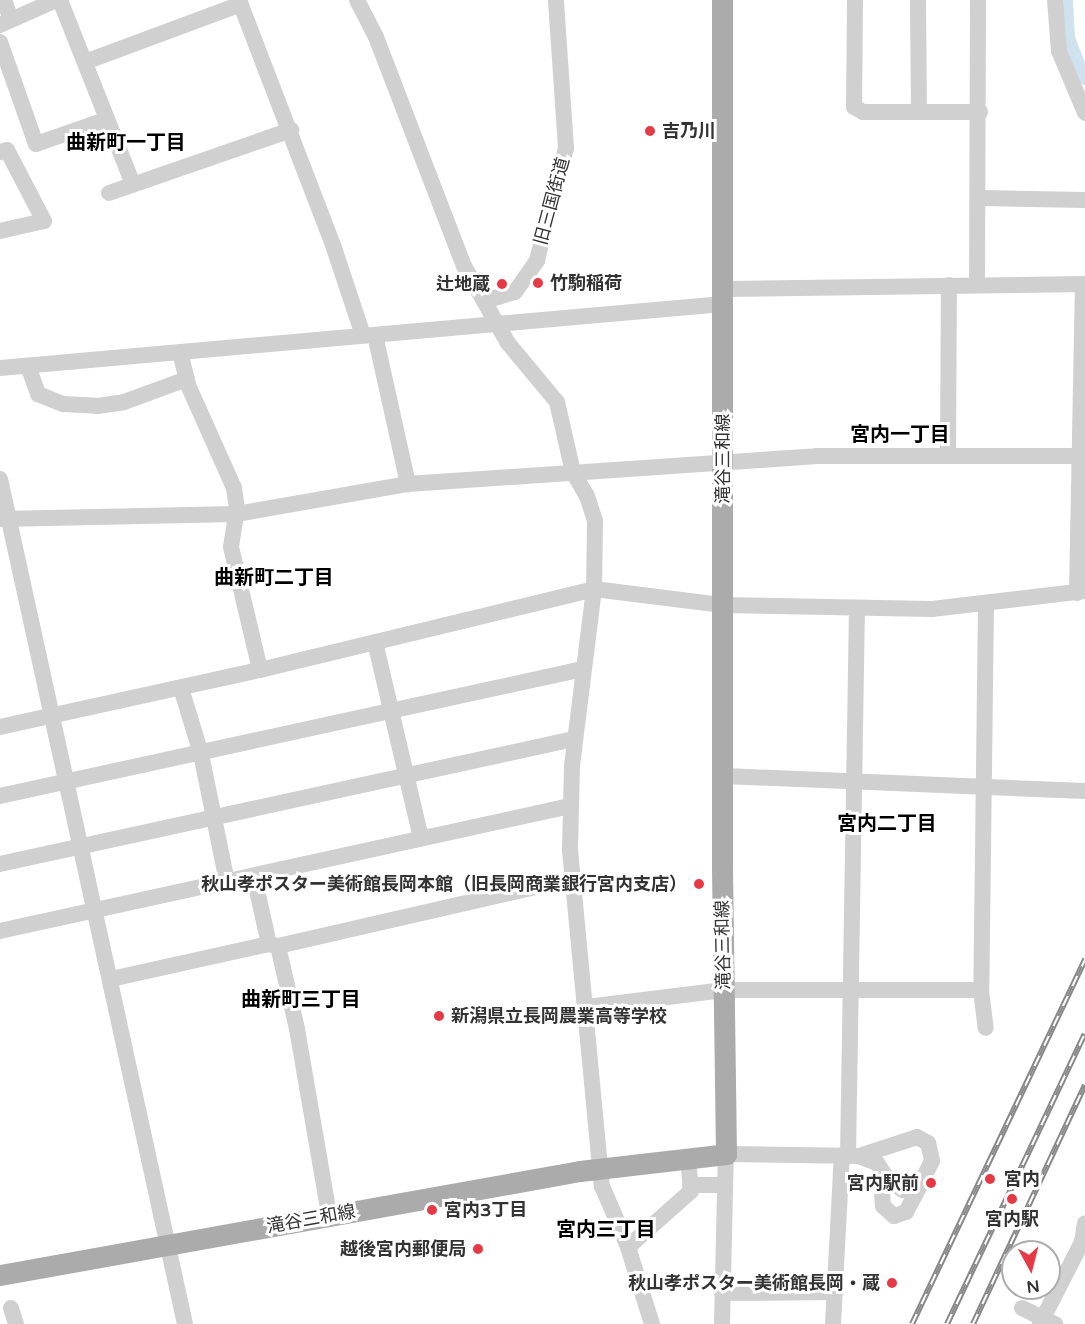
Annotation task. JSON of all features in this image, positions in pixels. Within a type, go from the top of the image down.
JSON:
[{"type":"main road","name":"滝谷三和線","points":[[0,1275],[599,1169],[726,1154],[722,0]]},
{"type":"street","points":[[4,0],[6,22],[60,0],[105,120],[110,123],[133,184]]},
{"type":"street","points":[[357,0],[376,37],[464,266],[515,353],[544,382],[557,402],[573,472],[587,496],[594,521],[594,589],[574,740],[570,806],[574,878],[587,1007],[599,1169],[602,1186],[628,1247],[652,1324]]},
{"type":"street","name":"旧三国街道","points":[[485,301],[515,292],[537,260],[566,148],[556,0]]},
{"type":"street","points":[[855,0],[854,107],[862,112],[980,112]]},
{"type":"street","points":[[918,0],[919,112]]},
{"type":"street","points":[[977,284],[980,198],[978,0]]},
{"type":"street","points":[[1055,0],[1059,51],[1084,110]]},
{"type":"street","points":[[84,62],[240,2],[369,335],[408,484]]},
{"type":"street","points":[[0,42],[36,144],[105,120]]},
{"type":"street","points":[[110,194],[291,130]]},
{"type":"street","points":[[0,152],[7,150],[44,221],[0,231]]},
{"type":"street","points":[[980,198],[1085,200]]},
{"type":"street","points":[[0,368],[499,325],[724,296],[977,284],[1084,284],[1081,592],[986,605],[857,608],[723,605],[594,589],[260,670],[0,728]]},
{"type":"street","points":[[948,456],[949,285]]},
{"type":"street","points":[[180,352],[187,379],[231,477],[237,499],[231,547],[260,670]]},
{"type":"street","points":[[28,366],[38,394],[63,404],[97,406],[124,402],[187,379]]},
{"type":"street","points":[[3,518],[236,514],[408,484],[817,456],[1083,456]]},
{"type":"street","points":[[0,479],[3,518],[52,716],[78,847],[111,979],[185,1324]]},
{"type":"street","points":[[986,605],[981,990],[986,1028]]},
{"type":"street","points":[[833,1324],[850,1156],[857,608]]},
{"type":"street","points":[[375,642],[394,710],[404,774],[421,838]]},
{"type":"street","points":[[0,796],[583,669]]},
{"type":"street","points":[[181,688],[201,753],[227,882]]},
{"type":"street","points":[[0,864],[404,774],[574,740]]},
{"type":"street","points":[[724,776],[1085,791]]},
{"type":"street","points":[[0,931],[570,806]]},
{"type":"street","points":[[254,877],[297,1029],[329,1215]]},
{"type":"street","points":[[111,979],[574,878]]},
{"type":"street","points":[[587,1007],[724,990],[981,990]]},
{"type":"street","points":[[850,1156],[904,1138],[922,1138],[930,1148],[932,1161],[906,1212],[894,1216],[883,1206],[881,1171]]},
{"type":"street","points":[[722,1324],[726,1154],[850,1156],[877,1163],[881,1171],[903,1190],[922,1182]]},
{"type":"street","points":[[628,1247],[686,1198],[690,1185],[688,1157]]},
{"type":"street","points":[[690,1185],[725,1185]]},
{"type":"street","points":[[1022,1308],[1046,1322],[1082,1242],[1085,1223]]},
{"type":"street","points":[[722,1293],[835,1292]]},
{"type":"waterway","points":[[1067,0],[1069,38],[1085,79]]},
{"type":"railway","points":[[912,1324],[1085,959]]},
{"type":"railway","points":[[947,1324],[1085,1034]]},
{"type":"railway","points":[[973,1324],[1085,1085]]},
{"type":"place","name":"吉乃川","points":[[650,131]]},
{"type":"place","name":"竹駒稲荷","points":[[538,283]]},
{"type":"place","name":"辻地蔵","points":[[502,284]]},
{"type":"place","name":"秋山孝ポスター美術館長岡本館（旧長岡商業銀行宮内支店）","points":[[699,884]]},
{"type":"place","name":"新潟県立長岡農業高等学校","points":[[439,1016]]},
{"type":"place","name":"宮内","points":[[990,1179]]},
{"type":"place","name":"宮内駅前","points":[[931,1183]]},
{"type":"place","name":"宮内駅","points":[[1012,1199]]},
{"type":"place","name":"宮内3丁目","points":[[432,1210]]},
{"type":"place","name":"越後宮内郵便局","points":[[478,1249]]},
{"type":"place","name":"秋山孝ポスター美術館長岡・蔵","points":[[892,1283]]},
{"type":"district","name":"曲新町一丁目","points":[[126,143]]},
{"type":"district","name":"宮内一丁目","points":[[900,435]]},
{"type":"district","name":"曲新町二丁目","points":[[274,578]]},
{"type":"district","name":"宮内二丁目","points":[[887,824]]},
{"type":"district","name":"曲新町三丁目","points":[[301,1000]]},
{"type":"district","name":"宮内三丁目","points":[[606,1230]]}]
